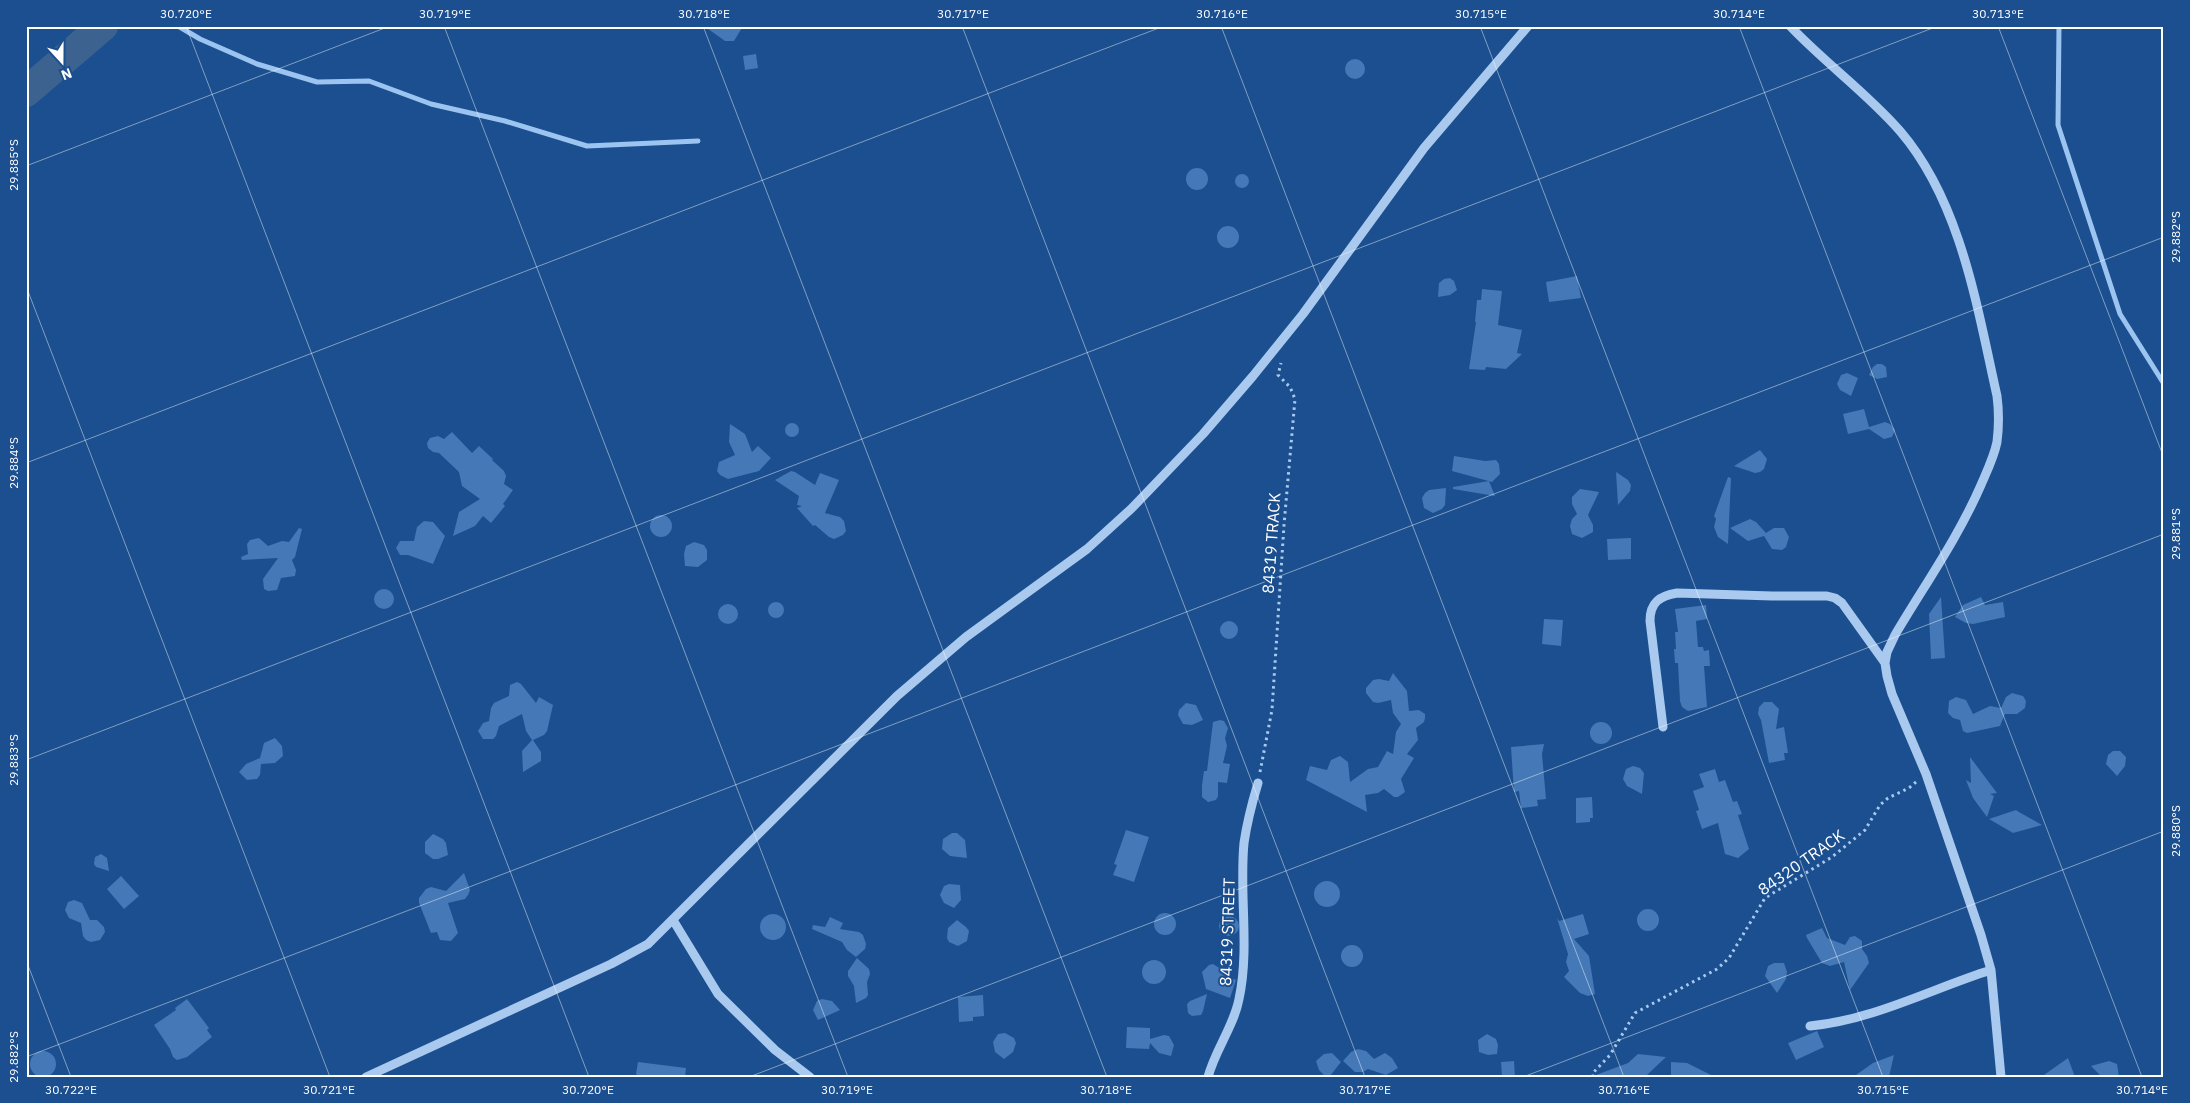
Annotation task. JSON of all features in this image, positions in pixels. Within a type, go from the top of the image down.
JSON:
[{"type":"street","points":[[366,1077],[611,964],[648,944],[845,746],[910,684],[966,637],[1087,549],[1131,510],[1203,434],[1303,314],[1424,148],[1528,26]]},
{"type":"street","points":[[1790,26],[1818,54],[1879,108],[1900,131],[1931,173],[1941,193],[1964,261],[1997,396],[1999,418],[1996,443],[1990,466],[1973,505],[1958,532],[1895,635],[1887,652],[1885,663]]},
{"type":"street","points":[[1663,727],[1650,621],[1650,610],[1658,598],[1677,593],[1772,596],[1808,595],[1835,598],[1842,603],[1885,663],[1892,694],[1926,774],[1966,888],[1991,970],[2001,1077]]},
{"type":"street","name":"84319 STREET","points":[[1208,1077],[1239,1000],[1244,944],[1244,844],[1248,816],[1258,783]]},
{"type":"street","points":[[673,920],[718,994],[775,1050],[810,1077]]},
{"type":"street","points":[[1810,1026],[1837,1023],[1862,1017],[1942,986],[1991,970]]},
{"type":"path","name":"84319 TRACK","points":[[1258,783],[1272,710],[1284,525],[1295,399],[1290,387],[1278,375],[1283,358]]},
{"type":"path","name":"84320 TRACK","points":[[1592,1077],[1592,1074],[1610,1055],[1635,1013],[1717,969],[1728,958],[1765,898],[1839,851],[1865,830],[1871,817],[1884,802],[1909,788],[1926,774]]},
{"type":"building","points":[[704,26],[743,26],[734,41],[725,41]]},
{"type":"building","points":[[756,54],[758,68],[745,70],[743,56]]},
{"type":"building","points":[[1351,59],[1359,59],[1365,65],[1365,73],[1359,79],[1351,79],[1345,73],[1345,65]]},
{"type":"building","points":[[1197,168],[1205,171],[1208,179],[1205,187],[1197,190],[1189,187],[1186,179],[1189,171]]},
{"type":"building","points":[[1239,174],[1245,174],[1249,181],[1245,188],[1239,188],[1235,184],[1235,178]]},
{"type":"building","points":[[1228,226],[1236,229],[1239,237],[1236,245],[1228,248],[1220,245],[1217,237],[1220,229]]},
{"type":"building","points":[[1577,276],[1581,298],[1549,302],[1546,282]]},
{"type":"building","points":[[1450,278],[1454,281],[1457,290],[1450,295],[1438,297],[1439,283],[1444,279]]},
{"type":"building","points":[[1482,289],[1502,291],[1498,325],[1522,330],[1517,353],[1522,354],[1506,369],[1486,367],[1485,370],[1469,369],[1476,322],[1477,300],[1481,300]]},
{"type":"building","points":[[1877,364],[1882,364],[1886,367],[1887,377],[1877,379],[1869,375]]},
{"type":"building","points":[[1847,373],[1858,378],[1851,396],[1840,390],[1837,384],[1841,375]]},
{"type":"building","points":[[1864,409],[1869,427],[1885,422],[1890,424],[1895,430],[1892,437],[1884,439],[1869,429],[1848,434],[1843,414]]},
{"type":"building","points":[[792,423],[797,425],[799,430],[797,435],[792,437],[787,435],[785,430],[787,425]]},
{"type":"building","points":[[730,424],[745,434],[752,452],[758,446],[771,458],[759,471],[728,479],[717,471],[719,462],[735,455],[729,442]]},
{"type":"building","points":[[452,432],[472,453],[479,446],[493,459],[504,471],[506,476],[504,484],[513,490],[503,504],[505,506],[491,523],[483,516],[475,526],[453,536],[459,512],[480,499],[462,486],[459,472],[439,453],[433,452],[428,448],[427,443],[430,438],[438,436],[444,439]]},
{"type":"building","points":[[1760,450],[1767,459],[1764,469],[1760,472],[1755,473],[1734,466]]},
{"type":"building","points":[[1454,456],[1485,461],[1496,460],[1499,464],[1500,474],[1492,482],[1452,471]]},
{"type":"building","points":[[791,471],[815,485],[820,473],[839,480],[825,513],[840,517],[844,521],[846,531],[843,535],[834,539],[829,537],[815,525],[813,526],[797,508],[802,506],[797,505],[799,496],[775,480]]},
{"type":"building","points":[[1616,472],[1628,480],[1631,485],[1630,491],[1618,505]]},
{"type":"building","points":[[1728,477],[1731,478],[1728,544],[1718,537],[1714,527],[1716,519],[1714,516]]},
{"type":"building","points":[[1489,481],[1495,496],[1453,489],[1453,487]]},
{"type":"building","points":[[1446,488],[1445,505],[1442,509],[1433,513],[1424,508],[1422,498],[1425,493],[1429,490]]},
{"type":"building","points":[[1580,489],[1599,492],[1588,515],[1593,525],[1593,532],[1582,538],[1572,534],[1570,526],[1572,519],[1577,514],[1572,504],[1572,497]]},
{"type":"building","points":[[657,515],[665,515],[672,522],[672,530],[665,537],[657,537],[650,530],[650,522]]},
{"type":"building","points":[[1750,519],[1756,522],[1766,533],[1774,528],[1784,528],[1789,537],[1786,547],[1782,550],[1772,549],[1764,536],[1748,541],[1730,528]]},
{"type":"building","points":[[424,521],[433,522],[445,536],[433,564],[408,555],[400,555],[396,548],[400,541],[414,541],[417,527]]},
{"type":"building","points":[[299,528],[302,529],[295,557],[292,560],[296,570],[295,576],[281,578],[277,590],[268,591],[264,589],[263,579],[278,558],[242,560],[241,557],[248,554],[247,544],[250,540],[259,538],[268,546],[282,541],[289,542]]},
{"type":"building","points":[[1631,538],[1631,559],[1608,560],[1607,539]]},
{"type":"building","points":[[694,542],[704,545],[707,550],[707,560],[698,567],[685,566],[684,554],[686,546]]},
{"type":"building","points":[[380,589],[388,589],[394,595],[394,603],[388,609],[380,609],[374,603],[374,595]]},
{"type":"building","points":[[1941,597],[1945,658],[1931,659],[1929,614]]},
{"type":"building","points":[[1981,597],[1985,605],[2003,602],[2005,617],[1973,624],[1966,623],[1955,617],[1963,605]]},
{"type":"building","points":[[773,602],[779,602],[784,607],[782,616],[773,618],[768,613],[768,607]]},
{"type":"building","points":[[724,604],[732,604],[738,610],[738,618],[732,624],[724,624],[718,618],[718,610]]},
{"type":"building","points":[[1706,605],[1707,619],[1696,621],[1698,647],[1703,647],[1704,651],[1709,650],[1710,666],[1704,666],[1707,707],[1688,711],[1682,707],[1680,701],[1678,663],[1675,663],[1675,632],[1678,632],[1675,609]]},
{"type":"building","points":[[1544,619],[1563,620],[1561,646],[1542,644]]},
{"type":"building","points":[[1229,621],[1235,624],[1238,630],[1235,636],[1229,639],[1223,636],[1220,630],[1223,624]]},
{"type":"building","points":[[1393,673],[1407,691],[1409,711],[1419,710],[1425,714],[1425,718],[1424,722],[1416,728],[1418,740],[1407,754],[1414,758],[1401,779],[1405,792],[1398,797],[1394,797],[1384,789],[1378,793],[1365,795],[1367,812],[1306,780],[1310,766],[1327,770],[1331,760],[1340,756],[1348,762],[1350,782],[1368,769],[1378,767],[1387,751],[1393,754],[1396,732],[1401,724],[1393,713],[1391,700],[1378,703],[1373,702],[1366,693],[1366,688],[1373,680],[1389,681]]},
{"type":"building","points":[[517,682],[521,684],[536,703],[539,697],[553,705],[547,731],[544,735],[533,740],[541,752],[541,761],[523,772],[522,751],[532,740],[526,731],[522,714],[499,726],[493,739],[483,739],[478,731],[483,723],[489,721],[491,708],[494,703],[509,696],[510,685]]},
{"type":"building","points":[[2012,693],[2023,696],[2026,701],[2025,708],[2017,714],[2005,714],[2000,726],[1967,733],[1963,731],[1960,720],[1953,718],[1948,713],[1949,701],[1956,697],[1966,700],[1973,714],[1990,706],[2001,708],[2006,697]]},
{"type":"building","points":[[1764,702],[1772,702],[1779,709],[1776,729],[1784,727],[1788,753],[1784,753],[1785,760],[1769,763],[1761,720],[1758,714],[1759,707]]},
{"type":"building","points":[[1186,703],[1196,705],[1203,720],[1192,725],[1183,724],[1178,715],[1179,710]]},
{"type":"building","points":[[1224,721],[1228,728],[1225,738],[1227,746],[1223,763],[1230,764],[1227,783],[1218,782],[1218,796],[1216,800],[1208,802],[1202,797],[1204,771],[1207,771],[1213,722]]},
{"type":"building","points":[[1601,722],[1609,725],[1612,733],[1609,741],[1601,744],[1593,741],[1590,733],[1593,725]]},
{"type":"building","points":[[275,738],[282,746],[283,756],[275,763],[261,764],[260,775],[257,779],[247,780],[239,772],[246,764],[260,758],[264,743]]},
{"type":"building","points":[[1544,744],[1542,754],[1546,799],[1537,800],[1538,806],[1521,808],[1519,791],[1514,792],[1511,747]]},
{"type":"building","points":[[2113,751],[2120,751],[2126,757],[2125,766],[2117,776],[2106,764],[2108,755]]},
{"type":"building","points":[[1970,757],[1997,793],[1990,794],[1994,796],[1987,817],[1973,798],[1966,780],[1971,783]]},
{"type":"building","points":[[1633,766],[1640,768],[1644,773],[1642,794],[1627,786],[1623,779],[1626,769]]},
{"type":"building","points":[[1715,769],[1719,782],[1725,780],[1733,802],[1737,801],[1742,814],[1738,815],[1749,849],[1738,858],[1725,854],[1718,823],[1702,829],[1696,811],[1699,810],[1693,791],[1704,787],[1699,774]]},
{"type":"building","points":[[1592,797],[1593,818],[1590,818],[1590,822],[1576,823],[1576,798]]},
{"type":"building","points":[[2016,810],[2042,825],[2013,833],[1989,819]]},
{"type":"building","points":[[1126,830],[1149,837],[1134,882],[1113,875],[1117,865],[1114,864]]},
{"type":"building","points":[[952,833],[957,833],[965,840],[967,858],[950,856],[942,849],[943,839]]},
{"type":"building","points":[[433,834],[443,839],[446,843],[448,855],[433,859],[425,853],[425,842]]},
{"type":"building","points":[[101,854],[107,858],[109,871],[96,867],[94,864],[95,857]]},
{"type":"building","points":[[464,873],[470,890],[468,895],[465,899],[448,903],[458,933],[451,941],[440,940],[437,932],[431,933],[419,903],[419,898],[426,889],[431,887],[446,891]]},
{"type":"building","points":[[121,876],[139,896],[124,909],[107,889]]},
{"type":"building","points":[[1327,881],[1336,885],[1340,894],[1336,903],[1327,907],[1318,903],[1314,894],[1318,885]]},
{"type":"building","points":[[949,884],[960,885],[961,900],[954,908],[944,903],[940,895],[944,886]]},
{"type":"building","points":[[74,900],[82,903],[90,920],[97,920],[104,927],[105,932],[100,940],[91,942],[86,940],[83,936],[81,923],[69,918],[65,910],[68,902]]},
{"type":"building","points":[[1644,909],[1652,909],[1659,916],[1659,924],[1652,931],[1644,931],[1637,924],[1637,916]]},
{"type":"building","points":[[1165,913],[1173,916],[1176,924],[1173,932],[1165,935],[1157,932],[1154,924],[1157,916]]},
{"type":"building","points":[[773,914],[782,918],[786,927],[782,936],[773,940],[764,936],[760,927],[764,918]]},
{"type":"building","points":[[1583,914],[1589,934],[1574,939],[1589,956],[1595,994],[1588,996],[1580,993],[1564,977],[1569,971],[1566,962],[1568,954],[1557,918],[1559,921]]},
{"type":"building","points":[[1229,916],[1236,919],[1239,926],[1236,933],[1229,936],[1222,933],[1219,926],[1222,919]]},
{"type":"building","points":[[830,917],[843,923],[840,929],[859,932],[863,935],[866,944],[865,949],[856,957],[847,950],[842,942],[812,929],[813,925],[825,927]]},
{"type":"building","points":[[957,920],[969,931],[967,941],[958,946],[949,942],[947,938],[948,928]]},
{"type":"building","points":[[1822,928],[1827,938],[1845,945],[1850,937],[1855,936],[1862,941],[1862,949],[1869,963],[1850,990],[1844,962],[1830,966],[1822,963],[1807,938],[1806,935]]},
{"type":"building","points":[[1352,945],[1360,948],[1363,956],[1360,964],[1352,967],[1344,964],[1341,956],[1344,948]]},
{"type":"building","points":[[857,958],[869,969],[870,974],[867,982],[868,995],[856,1003],[854,986],[848,976],[848,971]]},
{"type":"building","points":[[1154,960],[1159,961],[1165,967],[1165,977],[1159,983],[1154,984],[1149,983],[1143,977],[1142,972],[1143,967],[1149,961]]},
{"type":"building","points":[[1774,963],[1784,963],[1787,972],[1786,979],[1777,993],[1765,976],[1768,966]]},
{"type":"building","points":[[1213,964],[1221,969],[1223,975],[1236,980],[1230,998],[1206,989],[1202,972],[1209,965]]},
{"type":"building","points":[[1207,994],[1201,1015],[1192,1016],[1188,1013],[1187,1004],[1190,1001]]},
{"type":"building","points":[[983,995],[984,1016],[973,1017],[973,1021],[959,1022],[958,997]]},
{"type":"building","points":[[187,999],[209,1028],[207,1030],[212,1037],[187,1057],[177,1060],[173,1057],[170,1049],[154,1025],[176,1010],[175,1008]]},
{"type":"building","points":[[822,999],[832,1001],[840,1010],[818,1020],[813,1010],[817,1001]]},
{"type":"building","points":[[1127,1027],[1150,1028],[1150,1039],[1164,1035],[1169,1036],[1174,1045],[1171,1056],[1159,1053],[1150,1043],[1149,1049],[1126,1048]]},
{"type":"building","points":[[1817,1031],[1824,1047],[1796,1060],[1788,1043]]},
{"type":"building","points":[[1005,1033],[1014,1038],[1016,1043],[1013,1052],[1004,1059],[995,1052],[993,1042],[998,1034]]},
{"type":"building","points":[[1487,1034],[1496,1039],[1498,1045],[1497,1054],[1488,1055],[1479,1052],[1478,1040]]},
{"type":"building","points":[[1358,1049],[1366,1051],[1374,1059],[1385,1053],[1392,1058],[1398,1068],[1386,1075],[1368,1069],[1363,1072],[1355,1072],[1343,1061],[1351,1052]]},
{"type":"building","points":[[43,1051],[52,1055],[56,1064],[52,1073],[43,1077],[34,1073],[30,1064],[34,1055]]},
{"type":"building","points":[[1332,1053],[1341,1062],[1330,1076],[1324,1075],[1319,1070],[1316,1061],[1324,1054]]},
{"type":"building","points":[[1638,1054],[1666,1057],[1646,1076],[1596,1077],[1596,1075],[1628,1063]]},
{"type":"building","points":[[1894,1055],[1889,1077],[1853,1077],[1873,1063]]},
{"type":"building","points":[[2068,1058],[2075,1077],[2041,1077]]},
{"type":"building","points":[[1514,1061],[1515,1077],[1502,1077],[1501,1062]]},
{"type":"building","points":[[2109,1061],[2117,1064],[2119,1077],[2102,1077],[2091,1066]]},
{"type":"building","points":[[638,1062],[686,1068],[685,1077],[640,1077],[636,1074]]},
{"type":"building","points":[[1671,1062],[1687,1063],[1715,1077],[1671,1077]]},
{"type":"waterway","points":[[26,92],[103,26]]},
{"type":"waterway","points":[[178,26],[200,39],[257,64],[317,82],[369,81],[431,104],[505,121],[587,146],[698,141]]},
{"type":"waterway","points":[[2059,26],[2058,125],[2120,314],[2164,384]]}]
